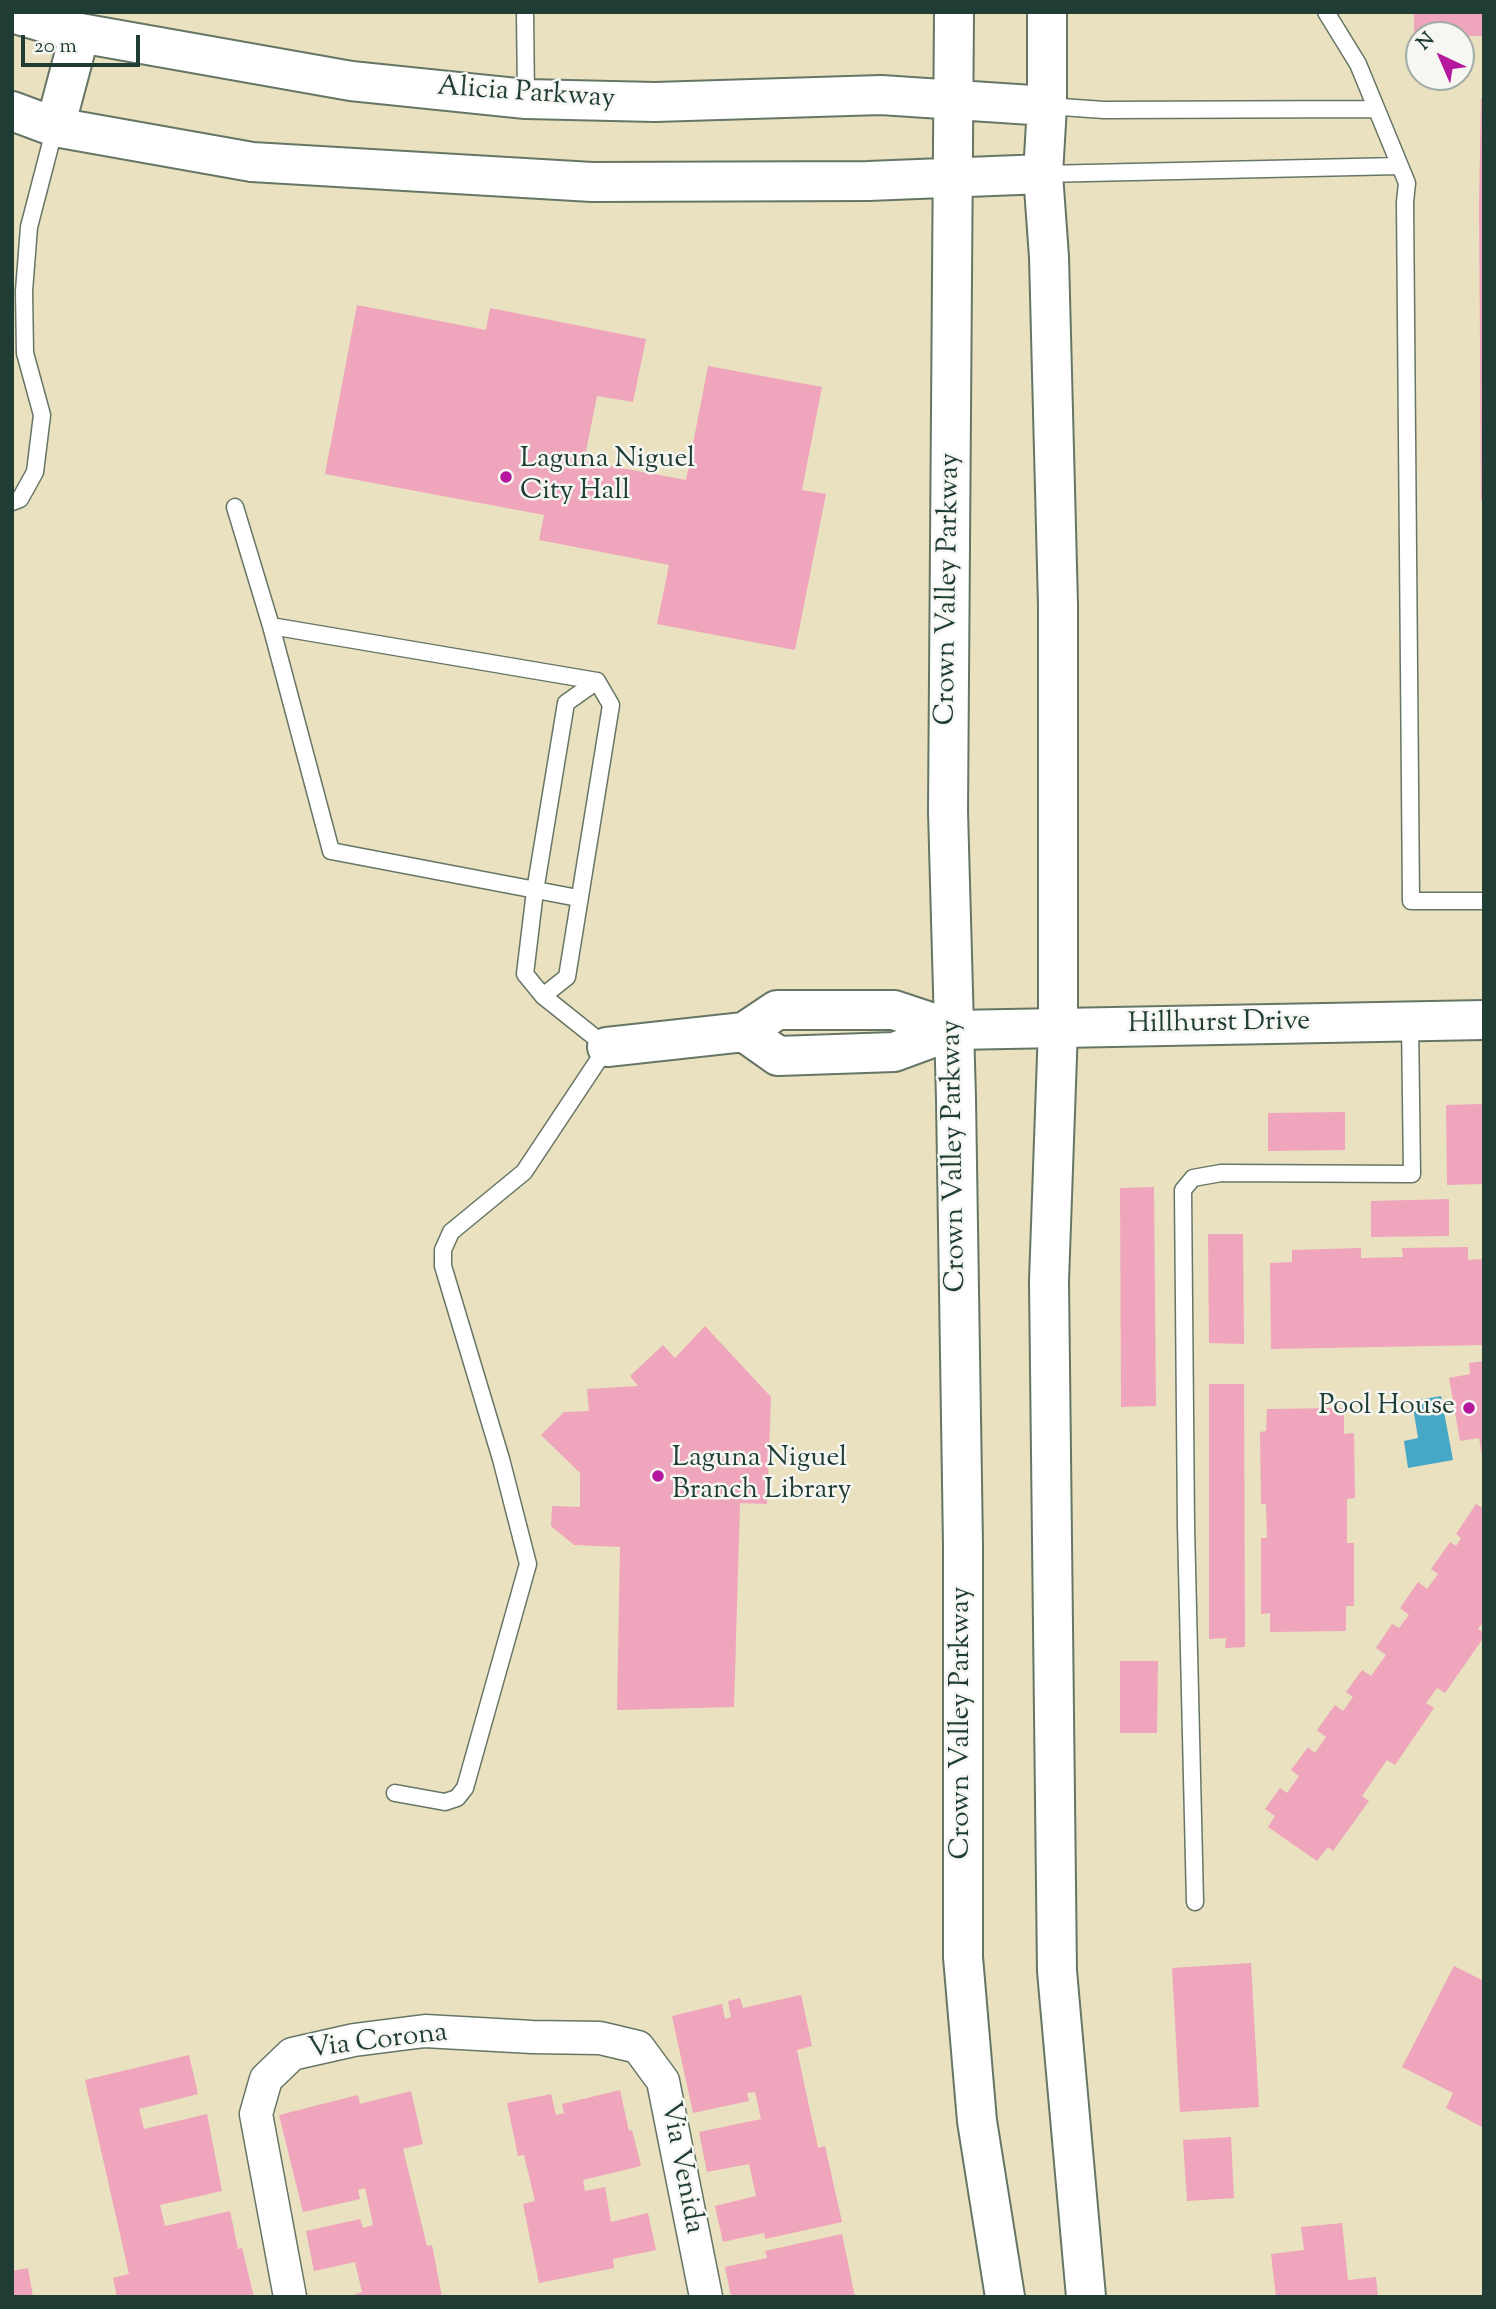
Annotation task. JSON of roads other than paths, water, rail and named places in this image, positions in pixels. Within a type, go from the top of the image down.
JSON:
[{"type":"main road","name":"Crown Valley Parkway","points":[[954,12],[948,811],[963,1545],[963,1956],[977,2121],[1005,2297]]},
{"type":"main road","points":[[1047,12],[1047,106],[1043,174],[1049,257],[1058,605],[1058,1028],[1049,1281],[1057,1971],[1086,2297]]},
{"type":"main road","name":"Alicia Parkway","points":[[12,13],[82,23],[351,81],[526,99],[654,102],[881,95],[1047,106]]},
{"type":"main road","points":[[55,127],[82,23]]},
{"type":"main road","points":[[12,111],[55,127],[252,162],[592,182],[953,178],[1043,174]]},
{"type":"main road","name":"Hillhurst Drive","points":[[607,1047],[744,1032],[778,1056],[894,1052],[954,1030],[1484,1020]]},
{"type":"street","name":"Via Corona","points":[[290,2297],[256,2115],[266,2079],[292,2054],[354,2040],[425,2031],[600,2038],[638,2047]]},
{"type":"street","name":"Via Venida","points":[[638,2047],[663,2081],[706,2297]]},
{"type":"lane","points":[[525,12],[526,99]]},
{"type":"lane","points":[[1326,12],[1358,64],[1407,183],[1405,202],[1412,901],[1484,901]]},
{"type":"lane","points":[[1047,106],[1118,110],[1376,109]]},
{"type":"lane","points":[[12,502],[19,499],[35,472],[42,415],[25,353],[20,251],[29,227],[55,127]]},
{"type":"lane","points":[[1043,174],[1399,166]]},
{"type":"lane","points":[[235,507],[271,625],[331,851],[578,898]]},
{"type":"lane","points":[[271,625],[597,681],[611,705],[567,977],[543,996]]},
{"type":"lane","points":[[395,1793],[445,1802],[457,1798],[465,1788],[528,1564],[501,1459],[443,1266],[443,1250],[451,1232],[524,1172],[607,1047],[543,996],[525,974],[535,891],[566,703],[597,681]]},
{"type":"lane","points":[[1195,1902],[1186,1526],[1183,1191],[1193,1178],[1221,1173],[1412,1174],[1410,1021]]},
{"type":"water","points":[[1441,1396],[1453,1460],[1408,1468],[1404,1441],[1418,1438],[1412,1401]]},
{"type":"place","name":"Laguna Niguel City Hall","points":[[506,477]]},
{"type":"place","name":"Pool House","points":[[1469,1408]]},
{"type":"place","name":"Laguna Niguel Branch Library","points":[[658,1476]]}]
